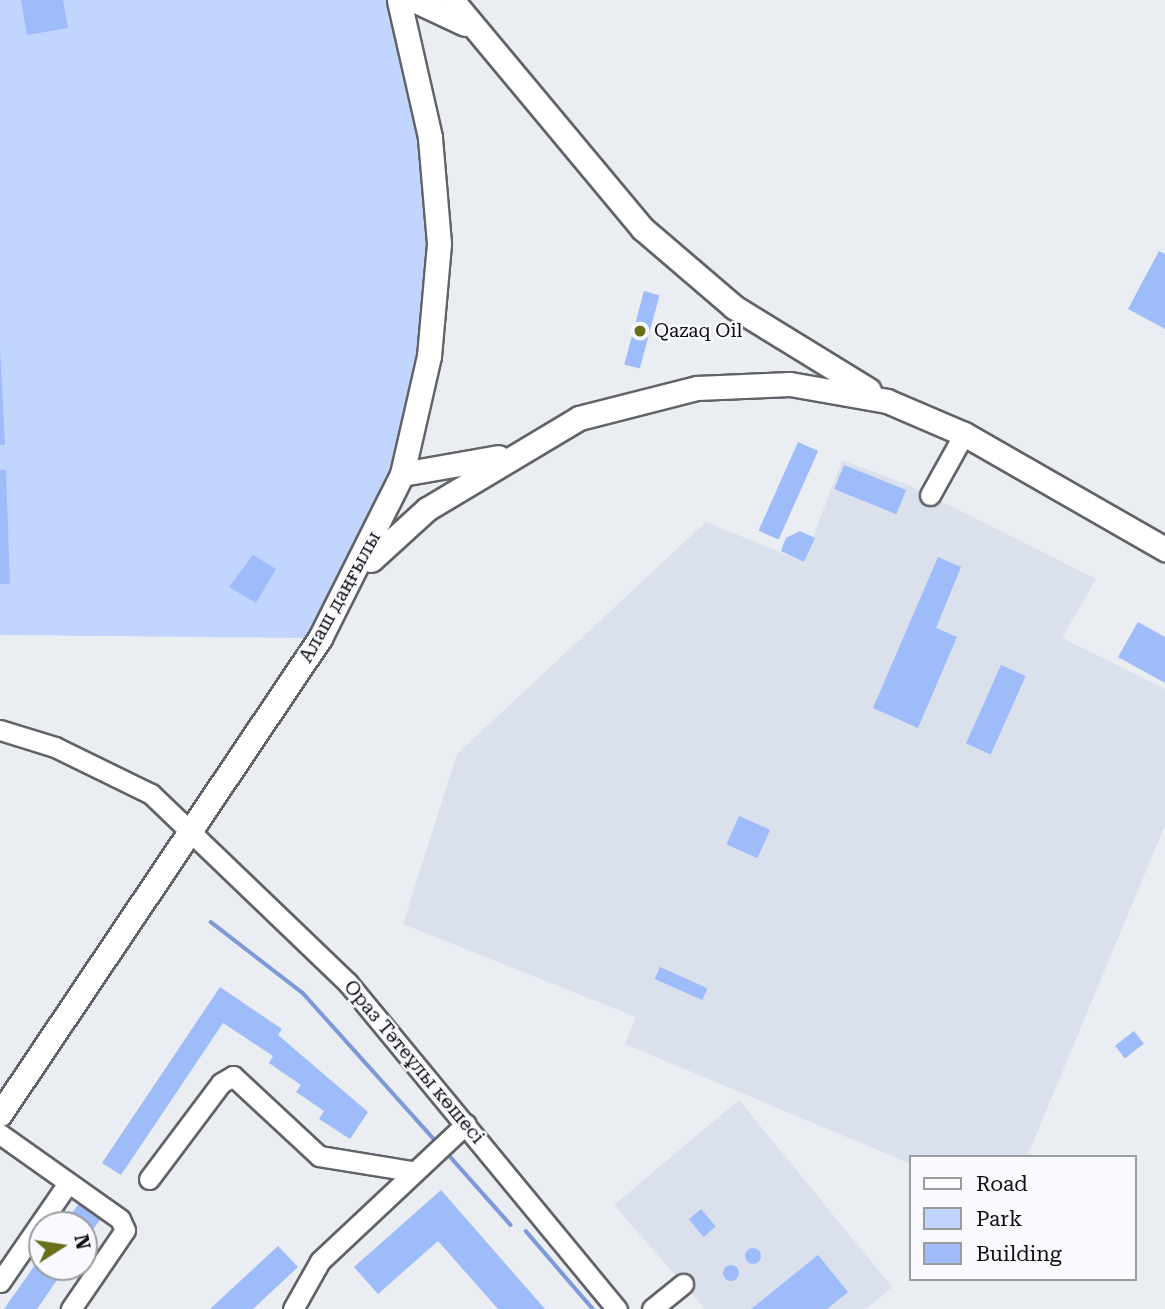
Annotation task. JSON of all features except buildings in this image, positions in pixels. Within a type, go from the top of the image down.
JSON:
[{"type":"main road","name":"Алаш даңғылы","points":[[0,1114],[190,835],[356,576],[402,474],[429,356],[439,243],[430,137],[399,0]]},
{"type":"main road","points":[[414,0],[473,29]]},
{"type":"main road","points":[[452,0],[473,29],[643,229],[734,307],[887,401],[964,434],[1165,549]]},
{"type":"main road","points":[[356,576],[427,509],[509,455],[608,407],[697,388],[789,384],[887,401]]},
{"type":"main road","points":[[402,474],[509,455]]},
{"type":"street","points":[[930,495],[964,434]]},
{"type":"street","name":"Ораз Тәтеұлы көшесі","points":[[0,730],[55,747],[151,794],[190,835],[348,983],[617,1309]]},
{"type":"street","points":[[149,1179],[221,1083],[233,1076],[320,1156],[412,1171]]},
{"type":"street","points":[[293,1309],[320,1261],[412,1171],[466,1124]]},
{"type":"street","points":[[0,1134],[120,1219],[125,1230],[71,1309]]},
{"type":"street","points":[[0,1282],[68,1183]]},
{"type":"street","points":[[652,1309],[683,1284]]},
{"type":"shaded area","points":[[842,460],[911,486],[1096,579],[1062,638],[1165,689],[1165,825],[1028,1155],[909,1155],[909,1163],[625,1044],[636,1017],[403,924],[457,754],[706,522],[804,562]]},
{"type":"shaded area","points":[[739,1100],[892,1287],[866,1309],[705,1309],[614,1205]]},
{"type":"green space","points":[[0,0],[399,0],[437,201],[418,412],[320,638],[0,635]]},
{"type":"waterway","points":[[211,922],[303,993],[435,1140]]},
{"type":"waterway","points":[[447,1153],[511,1225]]},
{"type":"waterway","points":[[526,1231],[593,1309]]},
{"type":"place","name":"Qazaq Oil","points":[[640,331]]}]
